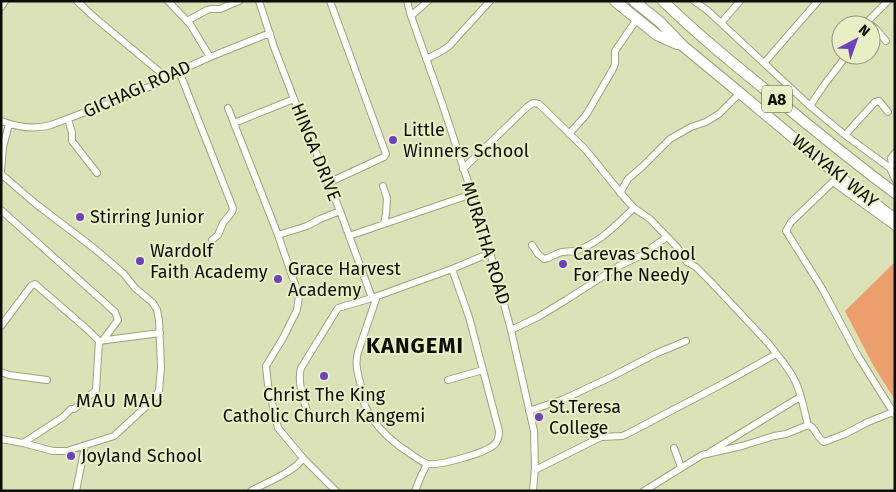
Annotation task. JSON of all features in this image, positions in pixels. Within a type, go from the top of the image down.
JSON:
[{"type":"highway","name":"WAIYAKI WAY","points":[[615,1],[657,34],[683,46]]},
{"type":"highway","name":"WAIYAKI WAY","points":[[634,1],[836,179],[895,219]]},
{"type":"highway","name":"WAIYAKI WAY","points":[[663,1],[684,22],[812,128],[895,193]]},
{"type":"street","points":[[1,7],[5,1]]},
{"type":"street","points":[[77,1],[168,78]]},
{"type":"street","points":[[168,1],[187,21],[210,56]]},
{"type":"street","points":[[187,21],[210,8],[218,10],[228,3],[239,1]]},
{"type":"street","name":"HINGA DRIVE","points":[[259,1],[294,99],[374,297]]},
{"type":"street","points":[[328,183],[384,157],[386,154],[330,1]]},
{"type":"street","name":"MURATHA ROAD","points":[[407,1],[484,230],[511,330],[534,431],[535,470],[533,491]]},
{"type":"street","points":[[411,16],[428,1]]},
{"type":"street","points":[[426,59],[449,46],[490,1]]},
{"type":"street","points":[[694,1],[707,10],[810,106],[890,168],[895,179]]},
{"type":"street","points":[[721,23],[740,1]]},
{"type":"street","points":[[764,63],[818,1]]},
{"type":"street","points":[[874,15],[888,1]]},
{"type":"street","points":[[569,134],[586,115],[613,69],[615,51],[637,19]]},
{"type":"street","name":"GICHAGI ROAD","points":[[1,121],[24,127],[40,128],[68,119],[168,78],[210,56],[270,33]]},
{"type":"street","points":[[881,35],[886,41]]},
{"type":"street","points":[[810,106],[840,65]]},
{"type":"street","points":[[179,71],[233,208],[218,235],[212,240]]},
{"type":"street","points":[[620,193],[628,179],[670,139],[719,114],[740,93]]},
{"type":"street","points":[[234,123],[294,99]]},
{"type":"street","points":[[464,169],[533,102],[539,104],[590,154],[634,208],[650,219],[677,247],[688,262],[711,282],[769,344],[787,367],[796,383],[808,425],[824,442],[846,434],[868,422],[894,413],[858,356],[823,290],[786,231],[792,222],[836,179],[895,227]]},
{"type":"street","points":[[845,135],[875,102],[880,102],[888,112]]},
{"type":"street","points":[[228,108],[298,291],[299,301],[297,310],[279,346],[266,366],[266,374],[278,428],[303,458],[336,491]]},
{"type":"street","points":[[68,119],[72,141],[97,173]]},
{"type":"street","points":[[1,439],[53,451],[67,451],[114,436],[152,401],[159,391],[161,367],[159,320],[153,303],[135,288],[124,274],[95,248],[29,198],[1,172],[9,124]]},
{"type":"street","points":[[890,168],[892,164],[891,158],[895,153]]},
{"type":"street","points":[[382,186],[387,198],[384,224]]},
{"type":"street","points":[[349,236],[472,194]]},
{"type":"street","points":[[532,245],[544,259],[561,252],[583,248],[599,239],[634,208]]},
{"type":"street","points":[[1,210],[115,312],[118,320],[101,340],[96,390],[63,417],[23,443]]},
{"type":"street","points":[[278,235],[306,226],[340,211]]},
{"type":"street","points":[[511,330],[552,309],[618,266],[640,256],[667,237]]},
{"type":"street","points":[[308,415],[299,375],[301,368],[338,308],[452,269],[490,253]]},
{"type":"street","points":[[374,297],[356,361],[362,397],[366,408],[374,420],[391,440],[427,464],[460,458],[486,450],[496,444],[498,431],[469,317],[452,269]]},
{"type":"street","points":[[1,326],[31,286],[35,284],[101,340],[116,340],[160,333]]},
{"type":"street","points":[[530,411],[564,399],[655,354],[686,341]]},
{"type":"street","points":[[535,470],[601,437],[622,436],[776,354]]},
{"type":"street","points":[[448,380],[483,370]]},
{"type":"street","points":[[1,372],[9,375],[47,380]]},
{"type":"street","points":[[644,491],[800,397]]},
{"type":"street","points":[[706,454],[786,434],[808,425]]},
{"type":"street","points":[[76,491],[85,446]]},
{"type":"street","points":[[674,448],[681,467]]},
{"type":"street","points":[[251,491],[281,475],[301,462],[303,458]]},
{"type":"street","points":[[415,491],[427,464]]},
{"type":"shaded area","points":[[895,262],[895,400],[873,365],[845,311]]},
{"type":"place","name":"Little Winners School","points":[[393,140]]},
{"type":"place","name":"Stirring Junior","points":[[80,217]]},
{"type":"place","name":"Wardolf Faith Academy","points":[[140,261]]},
{"type":"place","name":"Carevas School For The Needy","points":[[563,264]]},
{"type":"place","name":"Grace Harvest Academy","points":[[278,279]]},
{"type":"place","name":"Christ The King Catholic Church Kangemi","points":[[324,376]]},
{"type":"place","name":"St.Teresa College","points":[[539,417]]},
{"type":"place","name":"Joyland School","points":[[71,456]]},
{"type":"district","name":"KANGEMI","points":[[415,345]]},
{"type":"district","name":"MAU MAU","points":[[120,400]]}]
